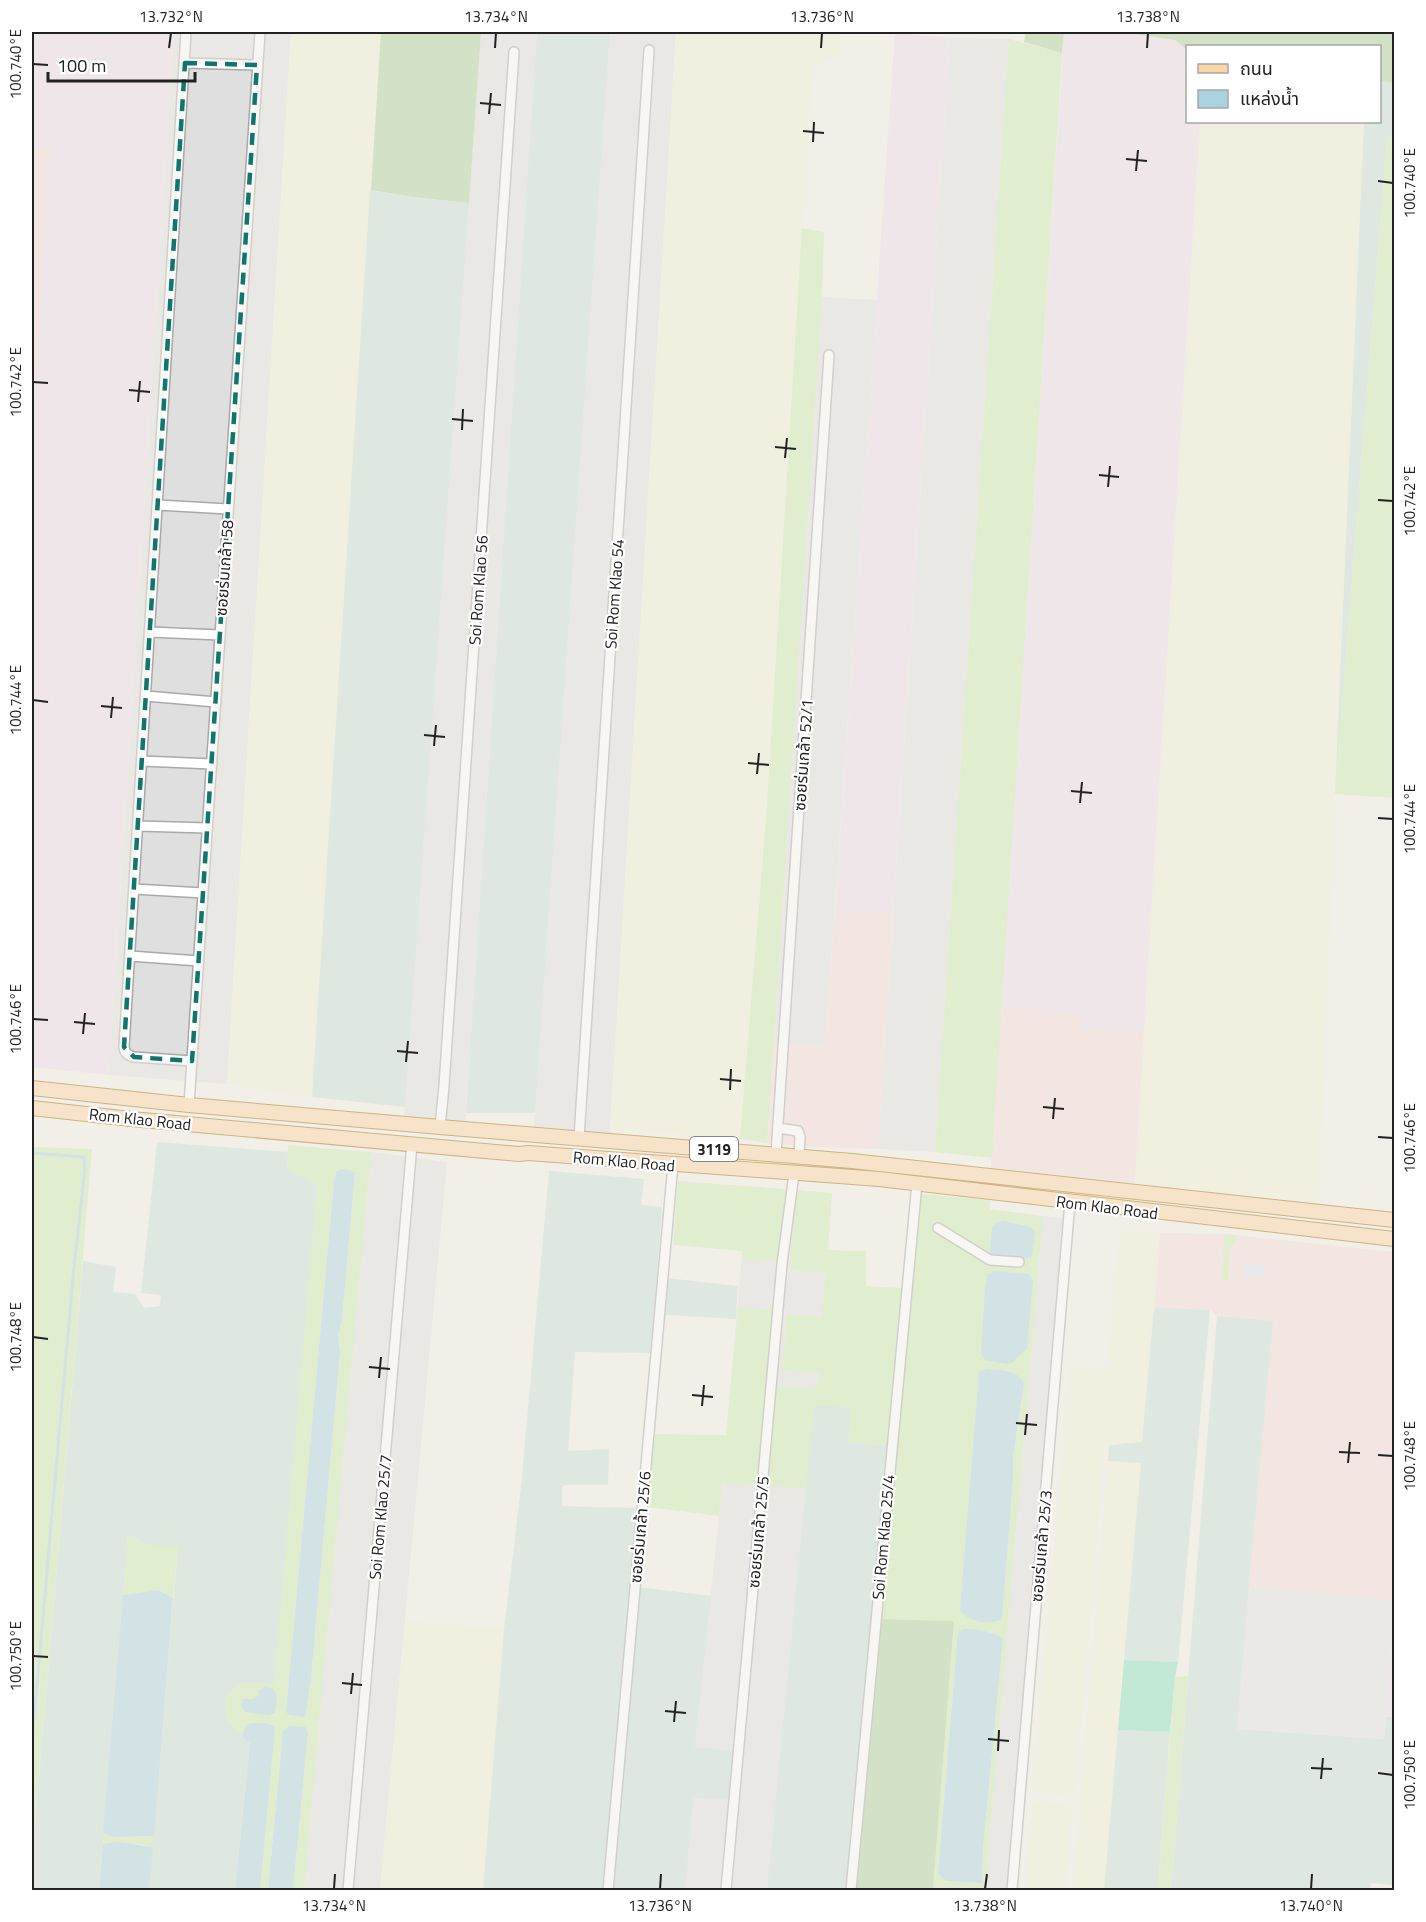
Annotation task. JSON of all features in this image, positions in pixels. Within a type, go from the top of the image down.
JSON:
[{"type":"main road","name":"Rom Klao Road","points":[[32,1088],[189,1105],[776,1154],[1007,1176],[1395,1220]]},
{"type":"main road","name":"Rom Klao Road","points":[[32,1108],[519,1154],[917,1183],[1395,1239]]},
{"type":"main road","points":[[32,1116],[64,1111]]},
{"type":"street","points":[[186,32],[124,1052],[134,1057],[192,1061]]},
{"type":"street","name":"ซอยร่มเกล้า 58","points":[[189,1105],[260,32]]},
{"type":"street","name":"Soi Rom Klao 54","points":[[579,1138],[649,50]]},
{"type":"street","name":"Soi Rom Klao 56","points":[[440,1127],[514,52]]},
{"type":"street","points":[[184,63],[257,65]]},
{"type":"street","name":"ซอยร่มเกล้า 52/1","points":[[776,1154],[829,355]]},
{"type":"street","points":[[158,505],[228,509]]},
{"type":"street","points":[[150,632],[220,635]]},
{"type":"street","points":[[146,696],[216,702]]},
{"type":"street","points":[[142,761],[212,764]]},
{"type":"street","points":[[138,826],[207,828]]},
{"type":"street","points":[[134,889],[203,893]]},
{"type":"street","points":[[130,956],[199,962]]},
{"type":"street","points":[[778,1128],[798,1131],[799,1156]]},
{"type":"street","name":"Soi Rom Klao 25/7","points":[[348,1890],[412,1144]]},
{"type":"street","name":"ซอยร่มเกล้า 25/6","points":[[608,1890],[673,1164]]},
{"type":"street","name":"ซอยร่มเกล้า 25/5","points":[[726,1890],[782,1264],[794,1173]]},
{"type":"street","name":"Soi Rom Klao 25/4","points":[[851,1890],[917,1183]]},
{"type":"street","name":"ซอยร่มเกล้า 25/3","points":[[1012,1890],[1070,1202]]},
{"type":"street","points":[[938,1228],[990,1260],[1019,1262]]},
{"type":"highlighted area","points":[[185,63],[257,65],[192,1061],[134,1057],[124,1047]]},
{"type":"shaded area","points":[[32,32],[174,32],[109,1075],[32,1067],[32,434],[50,149],[32,148]]},
{"type":"shaded area","points":[[174,32],[291,32],[227,1084],[109,1075]]},
{"type":"shaded area","points":[[481,32],[537,32],[465,1125],[404,1120]]},
{"type":"shaded area","points":[[610,32],[676,32],[610,1134],[534,1128]]},
{"type":"shaded area","points":[[1064,32],[1118,32],[1175,40],[1186,49],[1186,123],[1200,123],[1144,1032],[1081,1029],[1080,1012],[1001,1006]]},
{"type":"shaded area","points":[[895,33],[950,38],[893,913],[835,910]]},
{"type":"shaded area","points":[[950,38],[1009,39],[935,1152],[878,1149]]},
{"type":"shaded area","points":[[32,148],[50,149],[32,434]]},
{"type":"shaded area","points":[[822,297],[877,300],[825,1046],[772,1044]]},
{"type":"shaded area","points":[[835,910],[893,913],[878,1149],[767,1143],[772,1044],[825,1046]]},
{"type":"shaded area","points":[[1001,1006],[1081,1012],[1081,1029],[1144,1032],[1135,1183],[991,1168]]},
{"type":"shaded area","points":[[371,1152],[447,1162],[380,1890],[304,1890]]},
{"type":"shaded area","points":[[748,1187],[832,1193],[819,1372],[767,1890],[685,1890],[695,1747],[719,1516]]},
{"type":"shaded area","points":[[1043,1216],[1073,1219],[1016,1890],[985,1890]]},
{"type":"shaded area","points":[[1160,1233],[1225,1234],[1394,1252],[1394,1601],[1249,1586],[1273,1322],[1217,1316],[1210,1310],[1154,1307]]},
{"type":"shaded area","points":[[1243,1263],[1265,1265],[1264,1279],[1242,1277]]},
{"type":"shaded area","points":[[1249,1586],[1394,1601],[1384,1739],[1237,1729]]},
{"type":"shaded area","points":[[1393,1635],[1394,1717],[1386,1717]]},
{"type":"green space","points":[[291,32],[381,32],[312,1097],[227,1084]]},
{"type":"green space","points":[[381,32],[481,32],[469,203],[371,190]]},
{"type":"green space","points":[[537,32],[610,32],[535,1113],[466,1113]]},
{"type":"green space","points":[[676,32],[841,32],[840,55],[812,67],[767,806],[740,1139],[610,1128]]},
{"type":"green space","points":[[1026,32],[1064,32],[1062,53],[1024,42]]},
{"type":"green space","points":[[1118,32],[1394,32],[1394,83],[1381,83],[1381,45],[1186,45],[1186,49],[1175,40]]},
{"type":"green space","points":[[1009,39],[1062,53],[992,1158],[935,1152]]},
{"type":"green space","points":[[1381,82],[1394,83],[1394,132],[1387,140],[1335,794],[1364,123],[1381,123]]},
{"type":"green space","points":[[1200,123],[1364,123],[1318,1204],[1135,1183]]},
{"type":"green space","points":[[1394,132],[1394,798],[1335,794],[1387,140]]},
{"type":"green space","points":[[370,190],[469,203],[405,1107],[312,1097]]},
{"type":"green space","points":[[802,228],[824,232],[822,297],[767,1143],[740,1139],[767,806]]},
{"type":"green space","points":[[157,1142],[288,1152],[287,1170],[317,1184],[274,1684],[242,1683],[225,1697],[228,1721],[250,1744],[235,1890],[149,1890],[178,1545],[147,1545],[128,1535],[99,1890],[32,1890],[32,1860],[83,1261],[116,1267],[113,1292],[135,1294],[144,1308],[160,1306],[161,1295],[141,1293]]},
{"type":"green space","points":[[288,1145],[371,1152],[304,1890],[293,1890],[308,1733],[306,1727],[283,1732],[268,1890],[260,1890],[268,1797],[245,1726],[242,1736],[228,1721],[225,1697],[242,1683],[274,1684]],"holes":[[[336,1172],[355,1173],[342,1320],[338,1337],[340,1352],[311,1679],[304,1716],[289,1715],[286,1712],[334,1182]]]},
{"type":"green space","points":[[32,1147],[92,1149],[32,1860]]},
{"type":"green space","points":[[549,1171],[644,1179],[641,1205],[662,1207],[651,1353],[575,1352],[568,1451],[609,1449],[608,1485],[565,1485],[562,1488],[562,1506],[637,1508],[630,1586],[711,1596],[695,1747],[734,1751],[730,1799],[693,1798],[685,1890],[483,1890],[504,1629],[521,1487]]},
{"type":"green space","points":[[678,1181],[783,1189],[785,1197],[777,1261],[743,1259],[742,1251],[673,1245]]},
{"type":"green space","points":[[797,1190],[832,1193],[828,1250],[866,1251],[866,1286],[902,1288],[889,1446],[848,1442],[815,1405],[806,1489],[768,1486],[776,1386],[815,1389],[819,1373],[782,1370],[787,1314],[822,1317],[826,1273],[790,1270]]},
{"type":"green space","points":[[920,1194],[990,1200],[990,1209],[1043,1216],[985,1890],[949,1888],[933,1890],[954,1621],[880,1619]],"holes":[[[997,1222],[1021,1224],[1032,1256],[1027,1259],[1003,1258]],[[987,1369],[1010,1371],[1024,1383],[1013,1457],[1002,1618],[970,1500],[979,1372]],[[1003,1638],[983,1849],[982,1883],[946,1881]]]},
{"type":"green space","points":[[1120,1230],[1160,1233],[1142,1443],[1104,1446],[1075,1785],[1071,1794],[1058,1794],[1038,1791],[1033,1786],[1071,1368],[1108,1370]]},
{"type":"green space","points":[[1225,1234],[1237,1235],[1229,1252],[1228,1281],[1221,1280]]},
{"type":"green space","points":[[667,1278],[738,1286],[736,1319],[665,1315]]},
{"type":"green space","points":[[1154,1307],[1210,1310],[1178,1662],[1124,1660],[1141,1463],[1108,1461],[1109,1445],[1142,1442]]},
{"type":"green space","points":[[738,1308],[775,1310],[760,1485],[722,1482],[719,1516],[647,1507],[655,1434],[726,1435]]},
{"type":"green space","points":[[1217,1316],[1273,1321],[1238,1729],[1384,1739],[1386,1717],[1394,1717],[1394,1885],[1371,1883],[1370,1890],[1171,1890]]},
{"type":"green space","points":[[814,1405],[851,1408],[848,1442],[889,1446],[846,1890],[767,1890]]},
{"type":"green space","points":[[1108,1461],[1141,1462],[1104,1890],[1073,1890]]},
{"type":"green space","points":[[128,1535],[147,1545],[178,1544],[173,1598],[158,1590],[123,1595]]},
{"type":"green space","points":[[880,1619],[954,1621],[933,1890],[856,1890]]},
{"type":"green space","points":[[405,1621],[504,1629],[483,1890],[380,1890]]},
{"type":"green space","points":[[1124,1660],[1178,1662],[1170,1732],[1118,1730]]},
{"type":"green space","points":[[1188,1676],[1171,1890],[1158,1890],[1175,1677]]},
{"type":"green space","points":[[1118,1730],[1170,1732],[1158,1890],[1104,1890]]},
{"type":"green space","points":[[1044,1801],[1067,1805],[1072,1811],[1065,1890],[1026,1890],[1033,1803]]},
{"type":"green space","points":[[103,1833],[115,1837],[154,1836],[153,1847],[139,1844],[103,1844]]},
{"type":"water","points":[[341,1169],[355,1173],[342,1320],[338,1337],[340,1352],[311,1679],[305,1717],[289,1715],[286,1712],[334,1181],[336,1172]]},
{"type":"water","points":[[1005,1221],[1031,1227],[1035,1232],[1032,1256],[1017,1260],[990,1255],[992,1228],[997,1222]]},
{"type":"water","points":[[994,1271],[1028,1274],[1033,1280],[1027,1348],[1013,1362],[1006,1364],[985,1360],[981,1354],[985,1290],[988,1274]]},
{"type":"water","points":[[987,1369],[1012,1373],[1021,1378],[1024,1383],[1013,1457],[1002,1619],[980,1622],[968,1618],[960,1610],[979,1372]]},
{"type":"water","points":[[158,1590],[173,1598],[154,1836],[114,1837],[103,1833],[123,1595]]},
{"type":"water","points":[[962,1629],[983,1631],[1003,1638],[983,1849],[982,1883],[946,1881],[938,1874],[958,1633]]},
{"type":"water","points":[[265,1687],[274,1689],[277,1698],[275,1713],[268,1715],[245,1712],[241,1706],[243,1699],[253,1699],[258,1696],[259,1690]]},
{"type":"water","points":[[253,1723],[266,1723],[275,1727],[260,1890],[235,1890],[250,1744],[242,1736],[245,1726]]},
{"type":"water","points":[[289,1726],[306,1727],[308,1733],[293,1890],[268,1890],[283,1732]]},
{"type":"water","points":[[118,1842],[153,1847],[149,1890],[99,1890],[103,1844]]},
{"type":"waterway","points":[[32,1153],[84,1157],[85,1169],[73,1277],[32,1741]]}]
